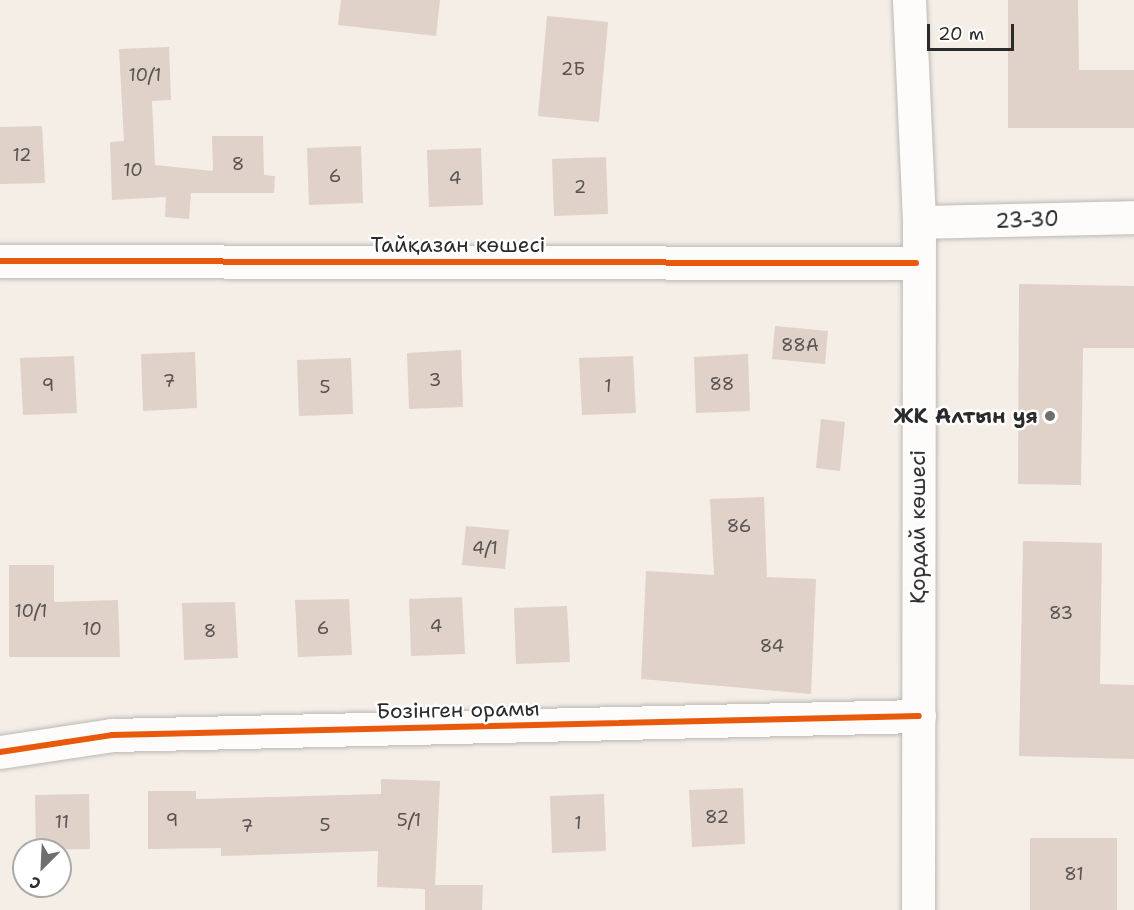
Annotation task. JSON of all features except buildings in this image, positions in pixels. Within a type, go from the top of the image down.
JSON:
[{"type":"street","name":"Қордай көшесі","points":[[909,0],[919,222],[916,263],[918,910]]},
{"type":"street","name":"23-30","points":[[919,222],[1134,217]]},
{"type":"street","name":"Тайқазан көшесі","points":[[0,261],[916,263]]},
{"type":"street","name":"Бозінген орамы","points":[[0,752],[112,735],[919,716]]},
{"type":"cycle path","points":[[0,261],[916,263]]},
{"type":"cycle path","points":[[0,752],[112,735],[919,716]]},
{"type":"place","name":"ЖК Алтын уя","points":[[1050,416]]}]
